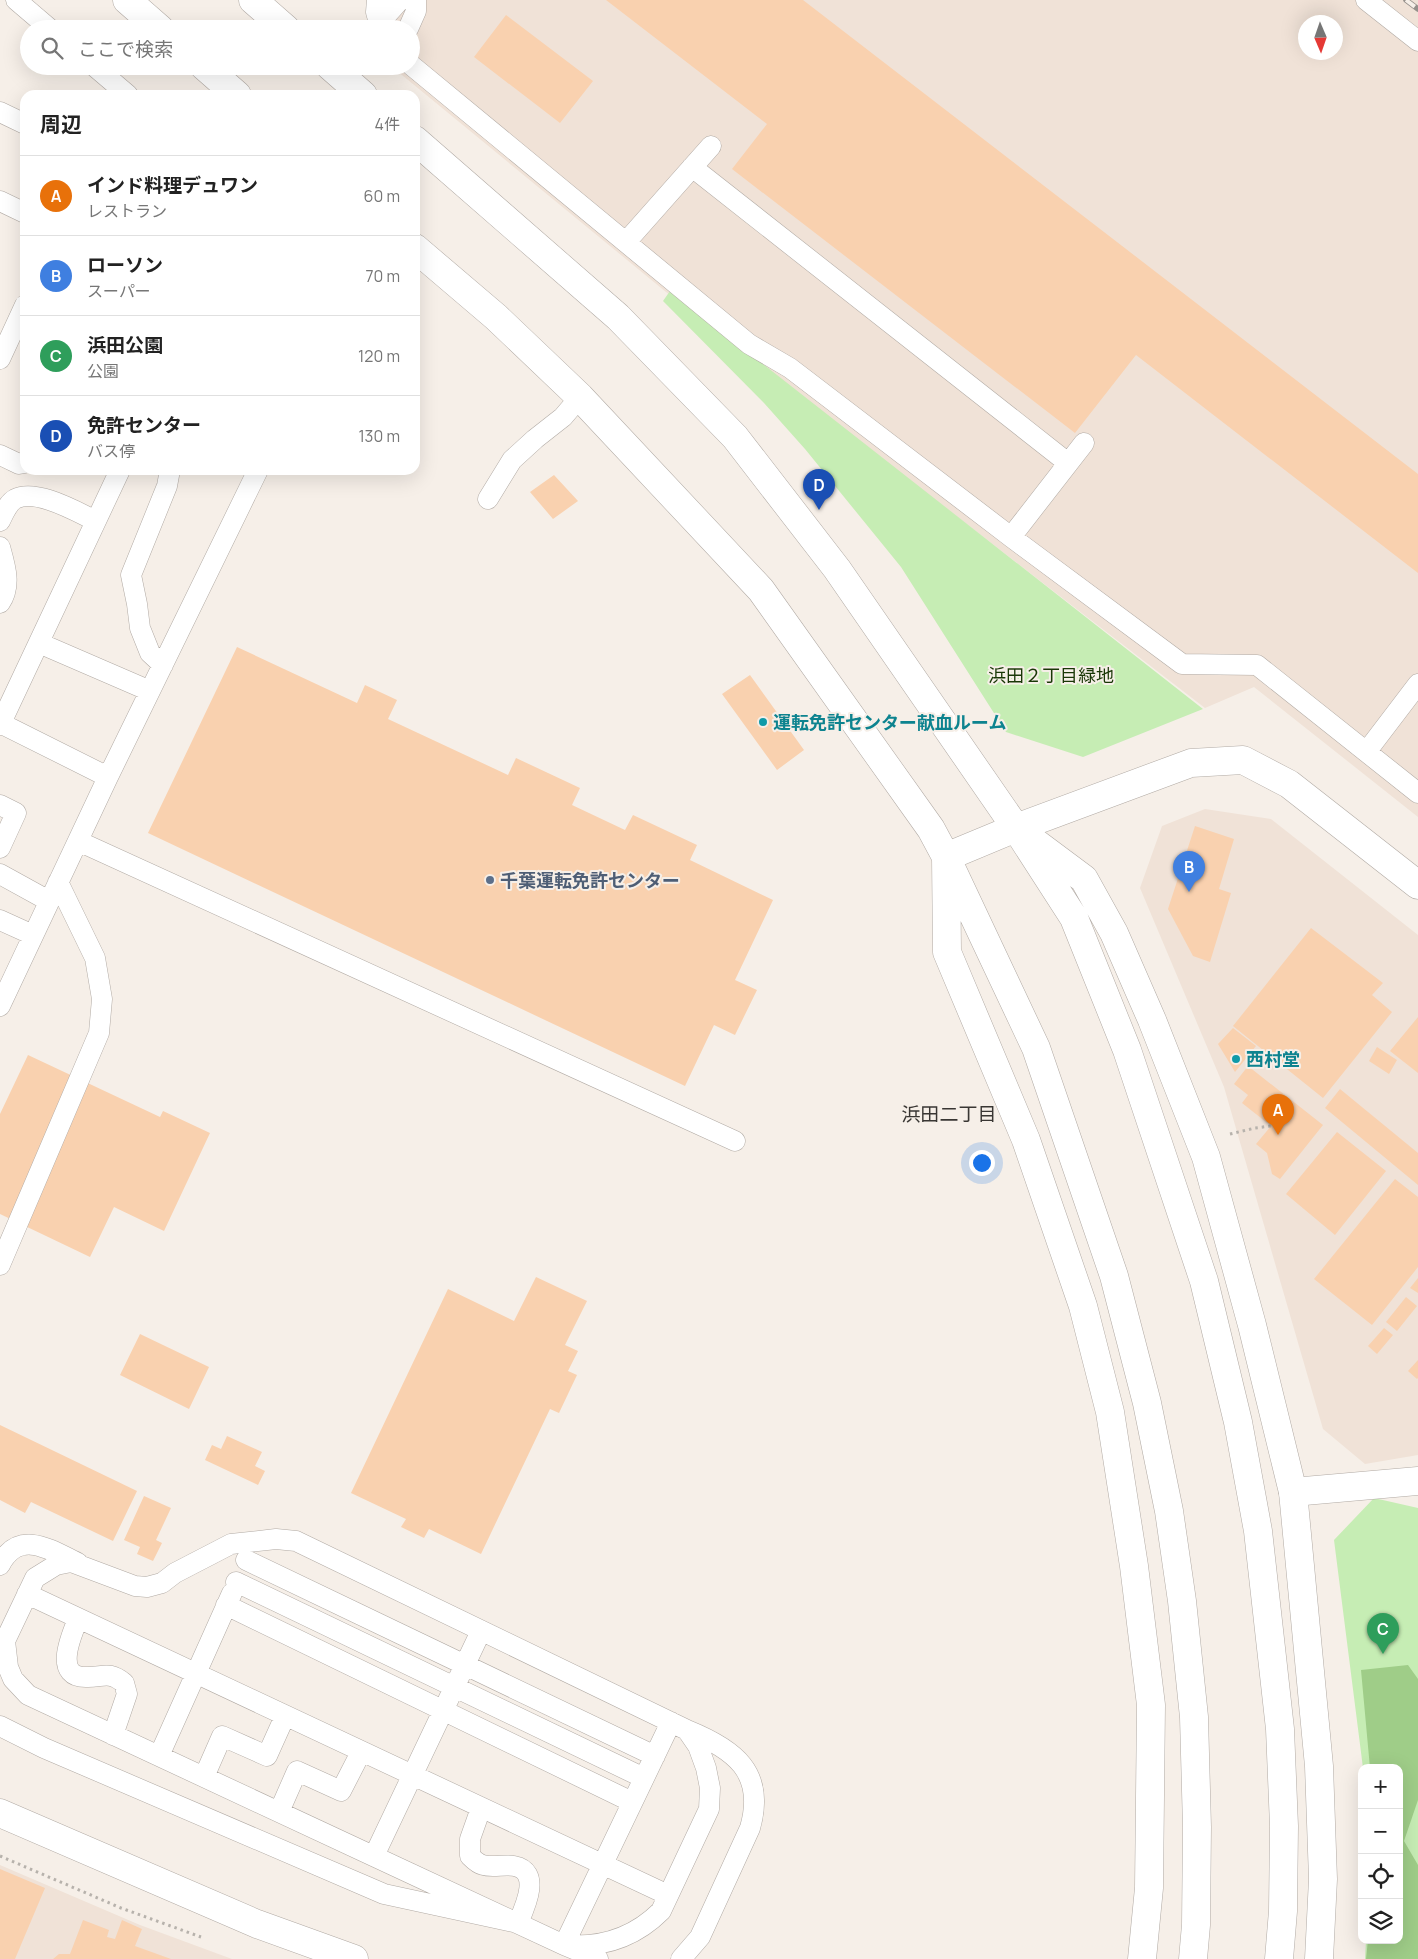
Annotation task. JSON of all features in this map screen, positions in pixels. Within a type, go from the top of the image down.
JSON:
[{"type":"street","points":[[127,0],[150,20]]},
{"type":"street","points":[[253,0],[276,20]]},
{"type":"street","points":[[214,75],[231,90]]},
{"type":"street","points":[[344,75],[358,90]]},
{"type":"street","points":[[420,144],[618,316],[735,437],[837,569],[1016,828],[1074,918],[1127,1050],[1204,1281],[1238,1422],[1258,1531],[1280,1729],[1284,1835],[1284,1911],[1280,1959]]},
{"type":"street","points":[[420,252],[496,317],[580,397],[760,590],[931,829],[1036,1048],[1114,1276],[1147,1403],[1169,1511],[1182,1601],[1194,1717],[1197,1837],[1196,1925],[1193,1959]]},
{"type":"street","points":[[946,857],[1016,828],[1191,763],[1243,760],[1289,784],[1418,885]]},
{"type":"street","points":[[1016,828],[1084,879],[1114,933],[1152,1020],[1206,1157],[1252,1326],[1293,1492],[1319,1766],[1323,1879],[1319,1959]]},
{"type":"street","points":[[946,857],[947,952],[1026,1140],[1082,1306],[1110,1412],[1134,1566],[1151,1705],[1149,1888],[1142,1959]]},
{"type":"street","points":[[1293,1492],[1418,1481]]},
{"type":"street","points":[[0,1813],[257,1924],[354,1959]]},
{"type":"lane","points":[[16,0],[39,20]]},
{"type":"lane","points":[[377,0],[377,20]]},
{"type":"lane","points":[[382,20],[400,0]]},
{"type":"lane","points":[[412,20],[416,11],[416,0]]},
{"type":"lane","points":[[1366,0],[1418,41]]},
{"type":"lane","points":[[420,72],[749,344],[790,368],[1011,537],[1182,664],[1257,665],[1418,793]]},
{"type":"lane","points":[[105,75],[122,90]]},
{"type":"lane","points":[[0,112],[20,122]]},
{"type":"lane","points":[[626,242],[711,146]]},
{"type":"lane","points":[[692,167],[1068,463]]},
{"type":"lane","points":[[0,201],[20,211]]},
{"type":"lane","points":[[0,359],[20,316]]},
{"type":"lane","points":[[488,499],[512,460],[563,417],[580,397]]},
{"type":"lane","points":[[1011,537],[1084,443]]},
{"type":"lane","points":[[0,455],[20,464]]},
{"type":"lane","points":[[108,777],[0,724],[118,475]]},
{"type":"lane","points":[[163,665],[150,653],[140,628],[131,575],[169,475]]},
{"type":"lane","points":[[0,1006],[108,777],[256,475]]},
{"type":"lane","points":[[0,521],[7,507],[16,498],[43,497],[96,521]]},
{"type":"lane","points":[[0,547],[8,582],[4,598],[0,603]]},
{"type":"lane","points":[[38,643],[150,691]]},
{"type":"lane","points":[[1367,752],[1418,684]]},
{"type":"lane","points":[[0,806],[16,813],[0,848]]},
{"type":"lane","points":[[78,841],[735,1141]]},
{"type":"lane","points":[[0,874],[49,901]]},
{"type":"lane","points":[[0,1266],[98,1033],[102,999],[94,958],[58,882]]},
{"type":"lane","points":[[0,920],[34,935]]},
{"type":"lane","points":[[0,1565],[10,1552],[21,1545],[30,1544],[41,1546],[136,1586],[147,1587],[162,1583],[175,1573],[231,1544],[276,1539],[296,1540],[481,1631],[712,1740],[739,1760],[748,1771],[752,1786],[754,1813],[750,1828],[700,1937],[681,1959]]},
{"type":"lane","points":[[159,1756],[255,1541]]},
{"type":"lane","points":[[246,1560],[655,1756]]},
{"type":"lane","points":[[85,1566],[71,1562],[56,1565],[35,1578],[5,1641],[8,1667],[13,1679],[28,1695],[598,1959]]},
{"type":"lane","points":[[236,1582],[644,1778]]},
{"type":"lane","points":[[27,1594],[668,1896]]},
{"type":"lane","points":[[226,1605],[632,1802]]},
{"type":"lane","points":[[78,1619],[68,1643],[66,1658],[70,1670],[75,1676],[111,1675],[124,1683],[127,1694],[113,1735]]},
{"type":"lane","points":[[374,1856],[481,1631]]},
{"type":"lane","points":[[204,1777],[222,1736],[267,1756],[286,1716]]},
{"type":"lane","points":[[0,1726],[44,1748],[384,1894],[518,1923]]},
{"type":"lane","points":[[564,1944],[655,1756],[679,1726]]},
{"type":"lane","points":[[564,1944],[585,1947],[631,1934],[649,1923],[661,1911],[709,1809],[710,1788],[706,1768],[698,1746],[679,1726]]},
{"type":"lane","points":[[279,1812],[297,1771],[341,1791],[361,1752]]},
{"type":"lane","points":[[481,1808],[470,1839],[470,1856],[482,1865],[514,1866],[521,1868],[528,1874],[529,1894],[518,1923]]},
{"type":"path","points":[[1227,1135],[1271,1126]]},
{"type":"path","points":[[0,1856],[121,1908],[206,1938]]},
{"type":"shaded area","points":[[401,0],[1418,0],[1418,817],[1254,687],[1205,708],[666,292],[402,75],[420,75],[420,20],[391,20]]},
{"type":"shaded area","points":[[1205,809],[1271,819],[1418,935],[1418,1455],[1365,1464],[1323,1429],[1224,1087],[1140,888],[1162,826]]},
{"type":"shaded area","points":[[0,1865],[140,1925],[232,1959],[0,1959]]},
{"type":"green space","name":"浜田２丁目緑地","points":[[670,291],[1203,709],[1083,757],[1006,732],[901,567],[805,449],[764,403],[663,301]]},
{"type":"green space","points":[[1374,1498],[1418,1508],[1418,1959],[1365,1959],[1366,1944],[1403,1944],[1403,1764],[1362,1764],[1334,1540]]},
{"type":"green space","points":[[1408,1665],[1418,1679],[1418,1800],[1404,1841],[1418,1865],[1418,1959],[1366,1959],[1368,1944],[1403,1944],[1403,1764],[1370,1764],[1361,1670]]},
{"type":"building","points":[[606,0],[803,0],[1418,474],[1418,573],[1136,355],[1075,433],[732,169],[767,124]]},
{"type":"building","points":[[506,15],[593,81],[560,123],[474,57]]},
{"type":"building","points":[[554,475],[578,501],[553,519],[530,492]]},
{"type":"building","name":"千葉運転免許センター","points":[[237,647],[357,703],[365,685],[397,700],[388,719],[508,775],[516,758],[580,788],[572,805],[625,830],[633,815],[697,845],[690,860],[773,900],[735,980],[757,990],[735,1035],[714,1025],[685,1086],[148,833]]},
{"type":"building","name":"運転免許センター献血ルーム","points":[[750,675],[804,750],[777,770],[722,694]]},
{"type":"building","points":[[1195,826],[1234,839],[1219,889],[1231,893],[1210,962],[1193,956],[1168,909]]},
{"type":"building","points":[[1311,928],[1383,983],[1372,995],[1392,1012],[1323,1098],[1233,1026]]},
{"type":"building","points":[[1418,1017],[1418,1073],[1390,1051]]},
{"type":"building","name":"西村堂","points":[[1233,1028],[1256,1046],[1235,1072],[1218,1044]]},
{"type":"building","points":[[1377,1047],[1397,1060],[1389,1074],[1369,1061]]},
{"type":"building","points":[[28,1055],[160,1117],[163,1111],[210,1133],[164,1231],[114,1207],[90,1257],[0,1214],[0,1114]]},
{"type":"building","points":[[1248,1066],[1323,1125],[1280,1179],[1272,1174],[1267,1153],[1256,1144],[1271,1126],[1242,1103],[1248,1095],[1234,1084]]},
{"type":"building","points":[[1340,1089],[1418,1153],[1418,1185],[1325,1108]]},
{"type":"building","points":[[1337,1132],[1386,1171],[1335,1235],[1286,1194]]},
{"type":"building","points":[[1395,1179],[1418,1197],[1418,1267],[1372,1325],[1314,1279]]},
{"type":"building","points":[[536,1277],[587,1301],[565,1345],[578,1351],[568,1371],[577,1375],[559,1413],[550,1409],[481,1554],[429,1529],[424,1538],[401,1527],[406,1519],[351,1493],[448,1289],[514,1321]]},
{"type":"building","points":[[1418,1278],[1418,1293],[1410,1288]]},
{"type":"building","points":[[1406,1297],[1417,1306],[1397,1331],[1386,1322]]},
{"type":"building","points":[[1384,1328],[1393,1335],[1377,1354],[1368,1346]]},
{"type":"building","points":[[140,1334],[209,1367],[189,1409],[120,1375]]},
{"type":"building","points":[[1418,1360],[1418,1378],[1417,1379],[1408,1371]]},
{"type":"building","points":[[0,1425],[137,1491],[113,1541],[31,1502],[25,1513],[0,1500]]},
{"type":"building","points":[[227,1436],[262,1452],[255,1466],[265,1471],[258,1485],[205,1460],[212,1445],[221,1449]]},
{"type":"building","points":[[144,1496],[171,1508],[156,1540],[162,1543],[153,1561],[137,1554],[140,1547],[124,1540]]},
{"type":"building","points":[[0,1869],[45,1888],[15,1959],[0,1959]]},
{"type":"building","points":[[83,1920],[109,1930],[107,1937],[115,1939],[122,1920],[142,1929],[135,1946],[171,1959],[53,1959],[59,1954],[70,1954]]},
{"type":"railway","points":[[1406,0],[1418,9]]},
{"type":"place","name":"免許センター","points":[[819,510]]},
{"type":"place","name":"運転免許センター献血ルーム","points":[[763,722]]},
{"type":"place","name":"千葉運転免許センター","points":[[490,880]]},
{"type":"place","name":"ローソン","points":[[1189,892]]},
{"type":"place","name":"西村堂","points":[[1236,1059]]},
{"type":"place","name":"インド料理デュワン","points":[[1278,1135]]},
{"type":"place","name":"浜田公園","points":[[1383,1654]]},
{"type":"district","name":"浜田二丁目","points":[[949,1114]]}]
